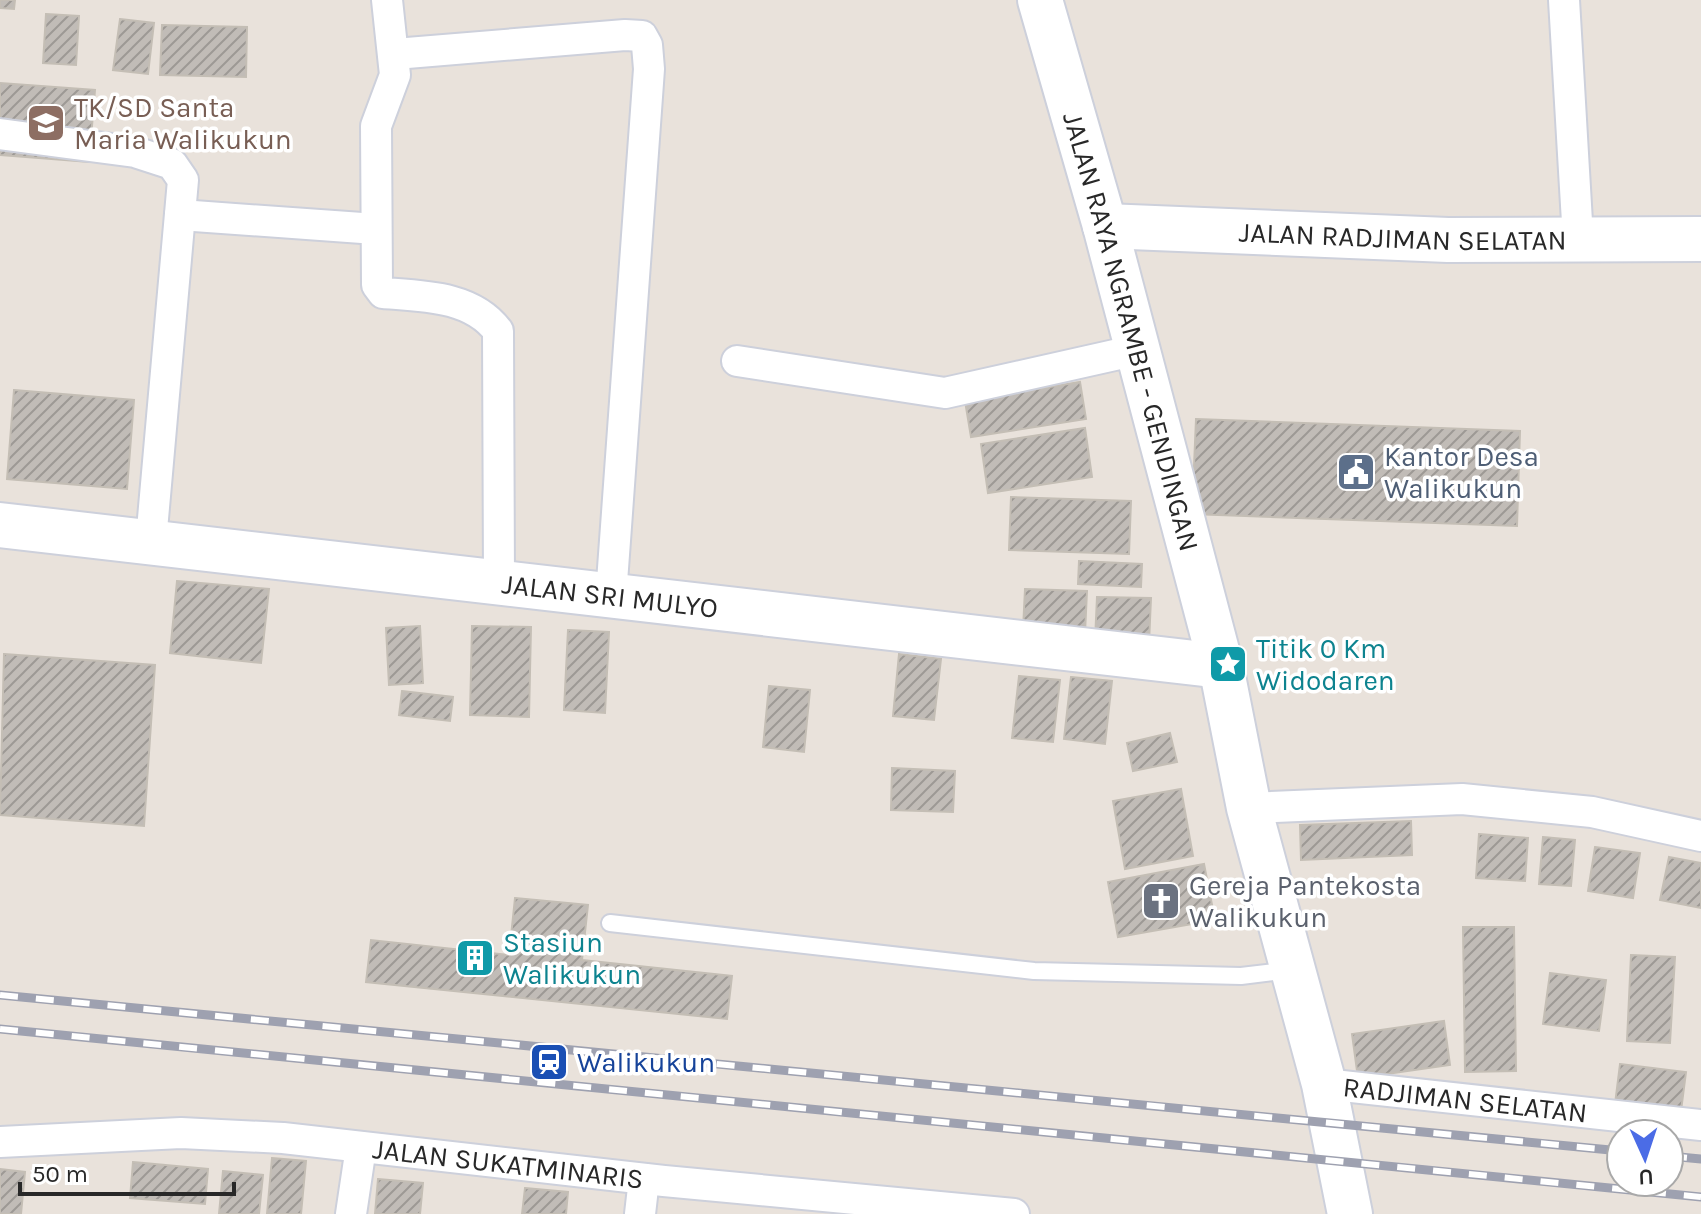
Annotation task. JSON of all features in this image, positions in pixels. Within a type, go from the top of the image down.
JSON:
[{"type":"main road","name":"JALAN RAYA NGRAMBE - GENDINGAN","points":[[1040,0],[1105,226],[1221,666],[1249,808],[1324,1084],[1350,1214]]},
{"type":"main road","name":"JALAN RADJIMAN SELATAN","points":[[1105,226],[1448,240],[1701,239]]},
{"type":"main road","name":"JALAN SRI MULYO","points":[[0,525],[1221,666]]},
{"type":"street","points":[[387,0],[395,75],[385,93],[376,126],[377,285],[383,293],[448,300],[475,309],[498,331],[499,582]]},
{"type":"street","points":[[1564,0],[1578,239]]},
{"type":"street","points":[[395,54],[625,35],[642,36],[647,45],[648,85],[611,596]]},
{"type":"street","points":[[0,134],[135,152],[172,164],[183,180],[151,541]]},
{"type":"street","points":[[180,215],[376,229]]},
{"type":"street","points":[[737,361],[945,393],[1137,350]]},
{"type":"street","points":[[1249,808],[1462,799],[1592,812],[1701,836]]},
{"type":"street","name":"RADJIMAN SELATAN","points":[[1324,1084],[1701,1125]]},
{"type":"street","name":"JALAN SUKATMINARIS","points":[[0,1142],[181,1133],[283,1138],[644,1179],[1014,1214]]},
{"type":"street","points":[[351,1214],[361,1147]]},
{"type":"street","points":[[640,1214],[644,1179]]},
{"type":"lane","points":[[610,923],[1034,971],[1241,976],[1293,970]]},
{"type":"building","points":[[0,0],[15,0],[14,9],[0,8]]},
{"type":"building","points":[[46,14],[79,16],[76,65],[43,63]]},
{"type":"building","points":[[120,19],[154,23],[148,74],[113,70]]},
{"type":"building","points":[[162,25],[247,27],[246,77],[160,75]]},
{"type":"building","name":"TK/SD Santa Maria Walikukun","points":[[0,83],[95,90],[89,162],[0,155]]},
{"type":"building","points":[[1080,382],[1086,419],[971,437],[965,401]]},
{"type":"building","points":[[14,390],[134,400],[127,489],[7,479]]},
{"type":"building","name":"Kantor Desa Walikukun","points":[[1196,419],[1520,431],[1517,526],[1192,514]]},
{"type":"building","points":[[1085,428],[1092,477],[988,493],[981,444]]},
{"type":"building","points":[[1011,497],[1131,501],[1129,554],[1009,550]]},
{"type":"building","points":[[1079,561],[1142,564],[1141,587],[1078,584]]},
{"type":"building","points":[[177,581],[269,589],[261,663],[170,653]]},
{"type":"building","points":[[1025,589],[1087,591],[1085,633],[1023,630]]},
{"type":"building","points":[[1097,597],[1151,598],[1149,643],[1095,641]]},
{"type":"building","points":[[420,626],[423,683],[389,685],[386,628]]},
{"type":"building","points":[[472,626],[531,627],[529,717],[470,715]]},
{"type":"building","points":[[568,630],[609,632],[605,713],[564,710]]},
{"type":"building","points":[[4,654],[155,665],[144,826],[0,815]]},
{"type":"building","points":[[899,654],[941,659],[934,720],[893,716]]},
{"type":"building","points":[[1019,676],[1060,680],[1053,742],[1012,738]]},
{"type":"building","points":[[1071,677],[1112,681],[1105,744],[1064,739]]},
{"type":"building","points":[[769,686],[810,690],[804,752],[763,747]]},
{"type":"building","points":[[402,691],[453,697],[450,721],[399,715]]},
{"type":"building","points":[[1170,733],[1177,762],[1133,771],[1127,743]]},
{"type":"building","points":[[892,768],[955,771],[953,812],[891,810]]},
{"type":"building","points":[[1181,789],[1193,856],[1125,869],[1113,801]]},
{"type":"building","points":[[1411,821],[1412,855],[1301,860],[1300,825]]},
{"type":"building","points":[[1479,834],[1528,838],[1525,881],[1476,878]]},
{"type":"building","points":[[1543,837],[1575,840],[1571,886],[1539,884]]},
{"type":"building","points":[[1595,847],[1640,853],[1633,898],[1588,891]]},
{"type":"building","points":[[1669,857],[1701,863],[1701,908],[1660,900]]},
{"type":"building","name":"Gereja Pantekosta Walikukun","points":[[1204,864],[1215,920],[1118,937],[1108,882]]},
{"type":"building","name":"Stasiun Walikukun","points":[[515,898],[588,905],[582,960],[732,976],[727,1019],[366,982],[371,940],[509,955]]},
{"type":"building","points":[[1463,927],[1514,927],[1516,1071],[1465,1072]]},
{"type":"building","points":[[1631,955],[1675,957],[1670,1043],[1627,1041]]},
{"type":"building","points":[[1550,973],[1606,980],[1599,1031],[1543,1024]]},
{"type":"building","points":[[1444,1021],[1450,1065],[1358,1078],[1352,1034]]},
{"type":"building","points":[[1620,1064],[1686,1072],[1681,1111],[1615,1104]]},
{"type":"building","points":[[272,1158],[306,1161],[301,1214],[267,1214]]},
{"type":"building","points":[[133,1162],[208,1169],[205,1204],[130,1198]]},
{"type":"building","points":[[0,1169],[25,1172],[21,1214],[0,1214]]},
{"type":"building","points":[[223,1171],[263,1175],[259,1214],[219,1214]]},
{"type":"building","points":[[378,1179],[423,1183],[420,1214],[375,1214]]},
{"type":"building","points":[[525,1188],[568,1192],[566,1214],[522,1214]]},
{"type":"railway","points":[[0,995],[1605,1149]]},
{"type":"railway","points":[[0,1029],[1701,1197]]},
{"type":"railway","points":[[1685,1158],[1701,1159]]},
{"type":"place","name":"TK/SD Santa Maria Walikukun","points":[[46,123]]},
{"type":"place","name":"Kantor Desa Walikukun","points":[[1356,472]]},
{"type":"place","name":"Titik 0 Km Widodaren","points":[[1228,664]]},
{"type":"place","name":"Gereja Pantekosta Walikukun","points":[[1161,901]]},
{"type":"place","name":"Stasiun Walikukun","points":[[475,958]]},
{"type":"place","name":"Walikukun","points":[[549,1062]]}]
